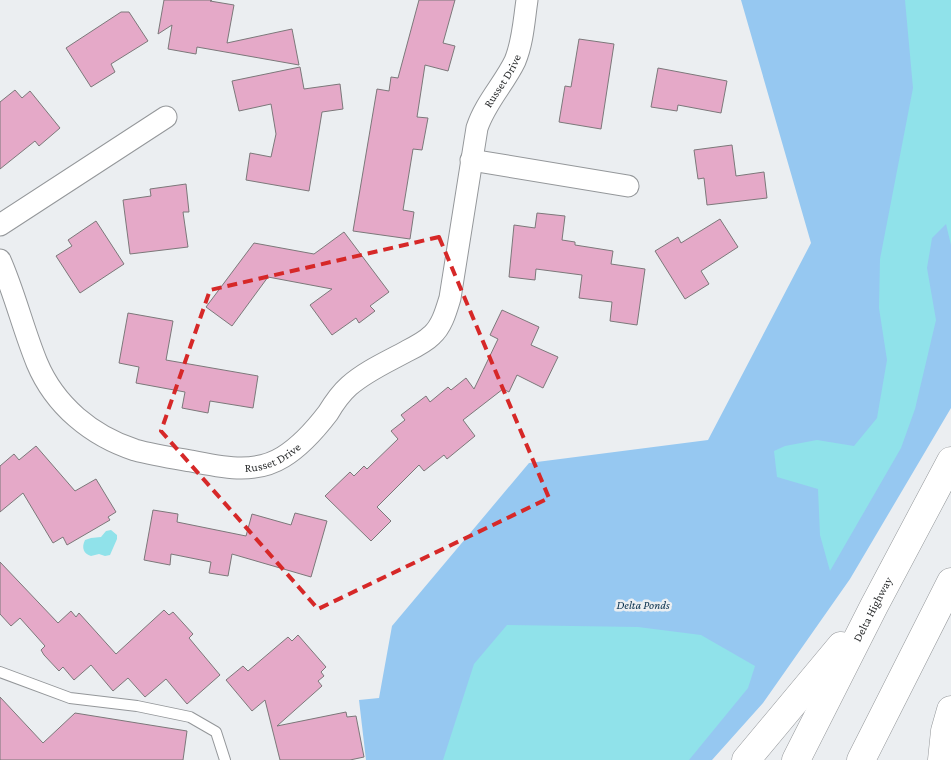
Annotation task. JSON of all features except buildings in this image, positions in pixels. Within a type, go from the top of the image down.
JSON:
[{"type":"highway","name":"Delta Highway","points":[[796,760],[874,606],[951,461]]},
{"type":"highway","points":[[861,760],[951,582]]},
{"type":"highway","points":[[746,760],[874,606]]},
{"type":"highway","points":[[942,760],[945,731],[951,710]]},
{"type":"street","name":"Russet Drive","points":[[0,260],[14,293],[37,364],[46,381],[54,395],[81,422],[95,432],[112,441],[149,453],[236,468],[262,466],[281,459],[308,438],[336,400],[359,378],[423,343],[433,335],[441,324],[450,298],[474,141],[481,117],[518,52],[527,0]]},
{"type":"street","points":[[0,225],[166,117]]},
{"type":"street","points":[[471,160],[628,186]]},
{"type":"lane","points":[[0,672],[70,698],[137,706],[190,716],[216,732],[225,760]]},
{"type":"highlighted area","points":[[439,237],[549,498],[318,609],[161,431],[210,290]]},
{"type":"green space","name":"Delta Ponds","points":[[741,0],[951,0],[951,408],[850,579],[763,703],[712,760],[366,760],[359,700],[379,698],[392,626],[529,463],[708,440],[811,243]]},
{"type":"shaded area","points":[[905,0],[951,0],[951,245],[946,224],[932,238],[927,268],[936,320],[915,409],[901,448],[830,571],[820,535],[818,489],[777,477],[774,451],[785,446],[817,440],[854,446],[877,418],[887,360],[879,308],[880,259],[913,88]]},
{"type":"shaded area","points":[[111,530],[117,535],[117,539],[110,555],[99,554],[91,556],[85,552],[83,546],[85,540],[101,537],[106,531]]},
{"type":"shaded area","points":[[507,625],[638,627],[701,635],[755,666],[748,688],[689,760],[443,760],[474,664]]}]
